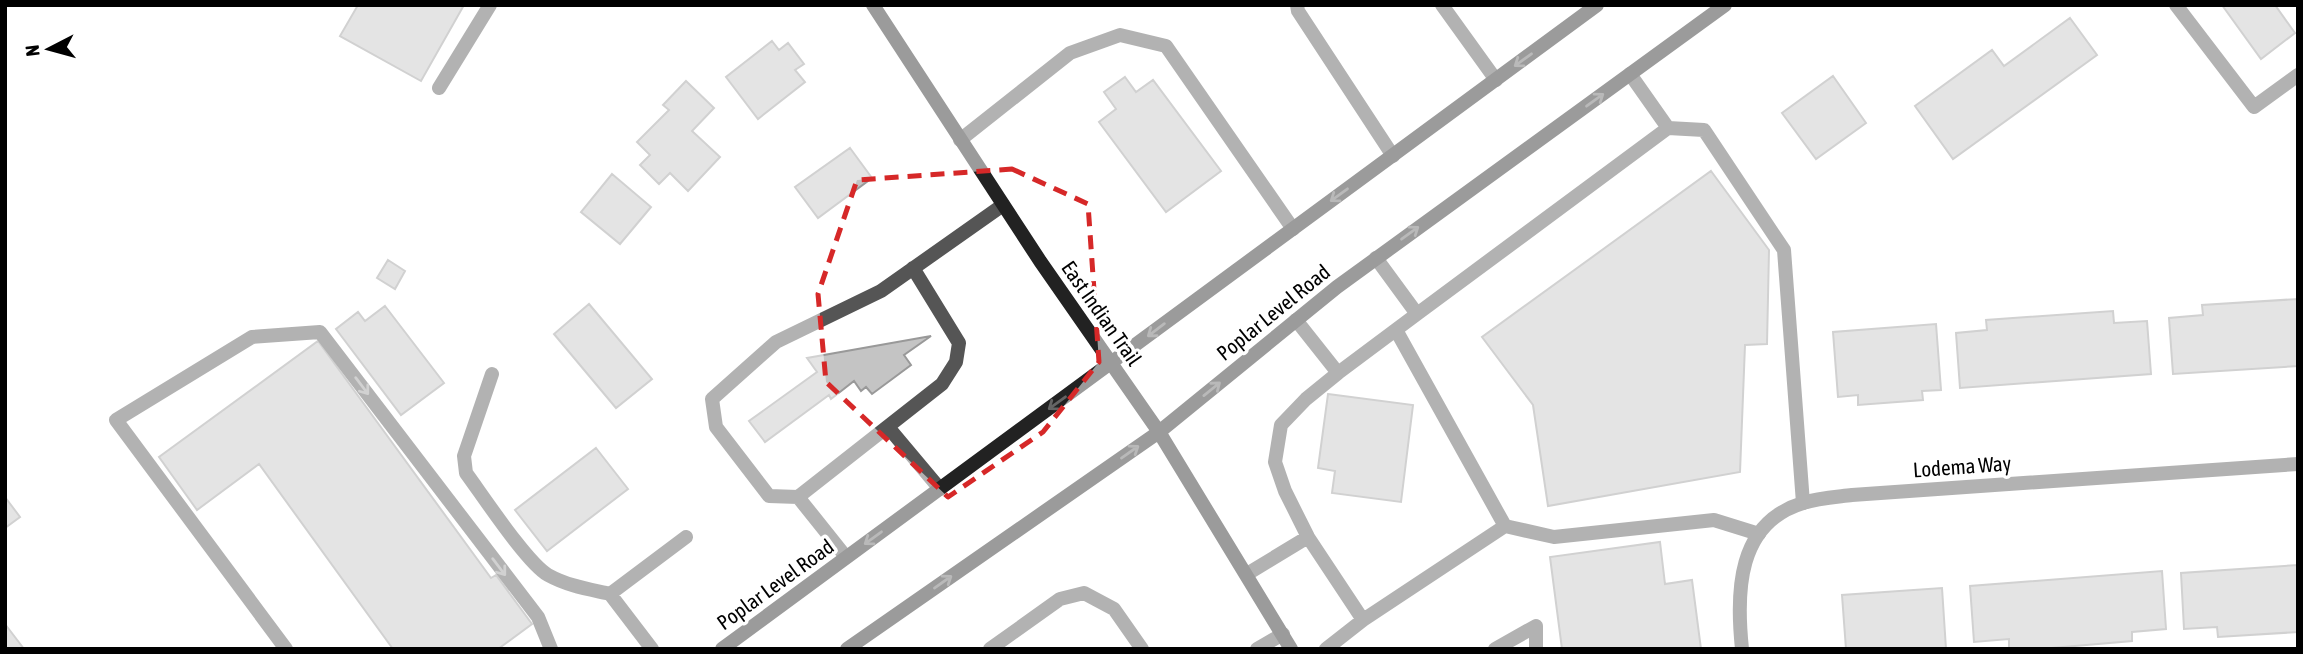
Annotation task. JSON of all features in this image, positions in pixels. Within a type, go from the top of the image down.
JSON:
[{"type":"main road","name":"East Indian Trail","points":[[873,5],[1003,205],[1159,432],[1291,649]]},
{"type":"main road","name":"Poplar Level Road","points":[[722,649],[1597,5]]},
{"type":"main road","name":"Poplar Level Road","points":[[847,649],[1159,432],[1376,258],[1725,5]]},
{"type":"street","points":[[439,88],[490,5]]},
{"type":"street","points":[[1297,5],[1298,11],[1393,156]]},
{"type":"street","points":[[1442,5],[1496,80]]},
{"type":"street","points":[[2176,5],[2255,107],[2298,75]]},
{"type":"street","points":[[960,140],[1070,52],[1120,36],[1166,46],[1293,229]]},
{"type":"street","points":[[1630,74],[1668,128]]},
{"type":"street","points":[[1363,620],[1308,537],[1285,491],[1275,462],[1281,425],[1306,399],[1338,373],[1668,128],[1704,130],[1784,250],[1803,503]]},
{"type":"street","points":[[913,268],[959,343],[956,362],[942,384],[798,497],[769,496],[716,427],[712,399],[776,342],[881,291],[913,268],[1003,205]]},
{"type":"street","points":[[1376,258],[1417,314]]},
{"type":"street","points":[[1296,320],[1338,373]]},
{"type":"street","points":[[1396,330],[1505,526]]},
{"type":"street","points":[[286,649],[116,420],[252,337],[320,332],[538,617],[551,649]]},
{"type":"street","points":[[492,374],[464,456],[466,473],[526,553],[545,573],[575,587],[610,594],[652,649]]},
{"type":"street","points":[[888,427],[940,489]]},
{"type":"street","name":"Lodema Way","points":[[1742,649],[1740,579],[1746,555],[1774,517],[1803,503],[1852,495],[2298,464]]},
{"type":"street","points":[[798,497],[846,557]]},
{"type":"street","points":[[1326,649],[1363,620],[1505,526],[1554,537],[1714,520],[1759,534]]},
{"type":"street","points":[[610,594],[686,537]]},
{"type":"street","points":[[1247,574],[1308,537]]},
{"type":"street","points":[[990,649],[1060,599],[1084,593],[1114,609],[1142,649]]},
{"type":"street","points":[[1495,649],[1536,626],[1535,649]]},
{"type":"street","points":[[1257,649],[1283,634]]},
{"type":"highlighted area","points":[[1012,169],[1088,204],[1099,362],[1043,432],[948,497],[826,382],[818,294],[857,180]]},
{"type":"building","points":[[358,5],[464,5],[421,81],[340,36]]},
{"type":"building","points":[[2222,5],[2275,5],[2295,33],[2261,59]]},
{"type":"building","points":[[2070,18],[2097,55],[1953,159],[1915,106],[1992,50],[2004,66]]},
{"type":"building","points":[[772,41],[779,50],[788,43],[804,64],[795,70],[805,82],[758,119],[726,77]]},
{"type":"building","points":[[1833,76],[1866,123],[1816,159],[1782,113]]},
{"type":"building","points":[[1125,77],[1136,92],[1153,80],[1221,171],[1166,212],[1099,122],[1116,109],[1104,92]]},
{"type":"building","points":[[686,81],[714,108],[692,131],[720,157],[688,191],[670,173],[659,184],[640,165],[650,155],[637,142],[669,110],[663,105]]},
{"type":"building","points":[[850,148],[872,178],[818,218],[795,187]]},
{"type":"building","points":[[1711,171],[1769,250],[1767,344],[1745,345],[1740,472],[1548,506],[1533,405],[1482,337]]},
{"type":"building","points":[[612,174],[651,207],[620,244],[581,212]]},
{"type":"building","points":[[388,260],[405,271],[395,289],[377,278]]},
{"type":"building","points":[[2298,299],[2298,366],[2173,374],[2169,318],[2203,315],[2202,305]]},
{"type":"building","points":[[589,304],[652,379],[616,408],[554,334]]},
{"type":"building","points":[[385,306],[444,383],[401,415],[336,329],[358,312],[365,321]]},
{"type":"building","points":[[2113,311],[2114,323],[2147,321],[2151,374],[1960,388],[1956,333],[1987,330],[1986,320]]},
{"type":"building","points":[[1936,324],[1941,390],[1922,391],[1923,400],[1858,405],[1858,395],[1838,397],[1833,332]]},
{"type":"building","points":[[931,336],[904,355],[911,365],[872,394],[866,387],[861,391],[854,381],[831,399],[829,395],[765,442],[749,421],[817,372],[807,358]]},
{"type":"building","points":[[318,341],[491,578],[496,575],[532,624],[498,649],[393,649],[259,464],[197,510],[159,457]]},
{"type":"building","points":[[1328,394],[1413,405],[1401,502],[1332,493],[1335,471],[1318,468]]},
{"type":"building","points":[[596,448],[628,489],[547,551],[515,510]]},
{"type":"building","points":[[5,497],[20,517],[5,528]]},
{"type":"building","points":[[1660,542],[1665,584],[1692,580],[1701,649],[1562,649],[1550,557]]},
{"type":"building","points":[[2298,565],[2298,632],[2218,637],[2217,627],[2184,629],[2181,573]]},
{"type":"building","points":[[2162,571],[2166,629],[2132,632],[2132,641],[2040,649],[2009,649],[2009,639],[1974,642],[1970,586]]},
{"type":"building","points":[[1942,588],[1946,649],[1846,649],[1842,595]]},
{"type":"building","points":[[5,624],[24,649],[5,649]]}]
